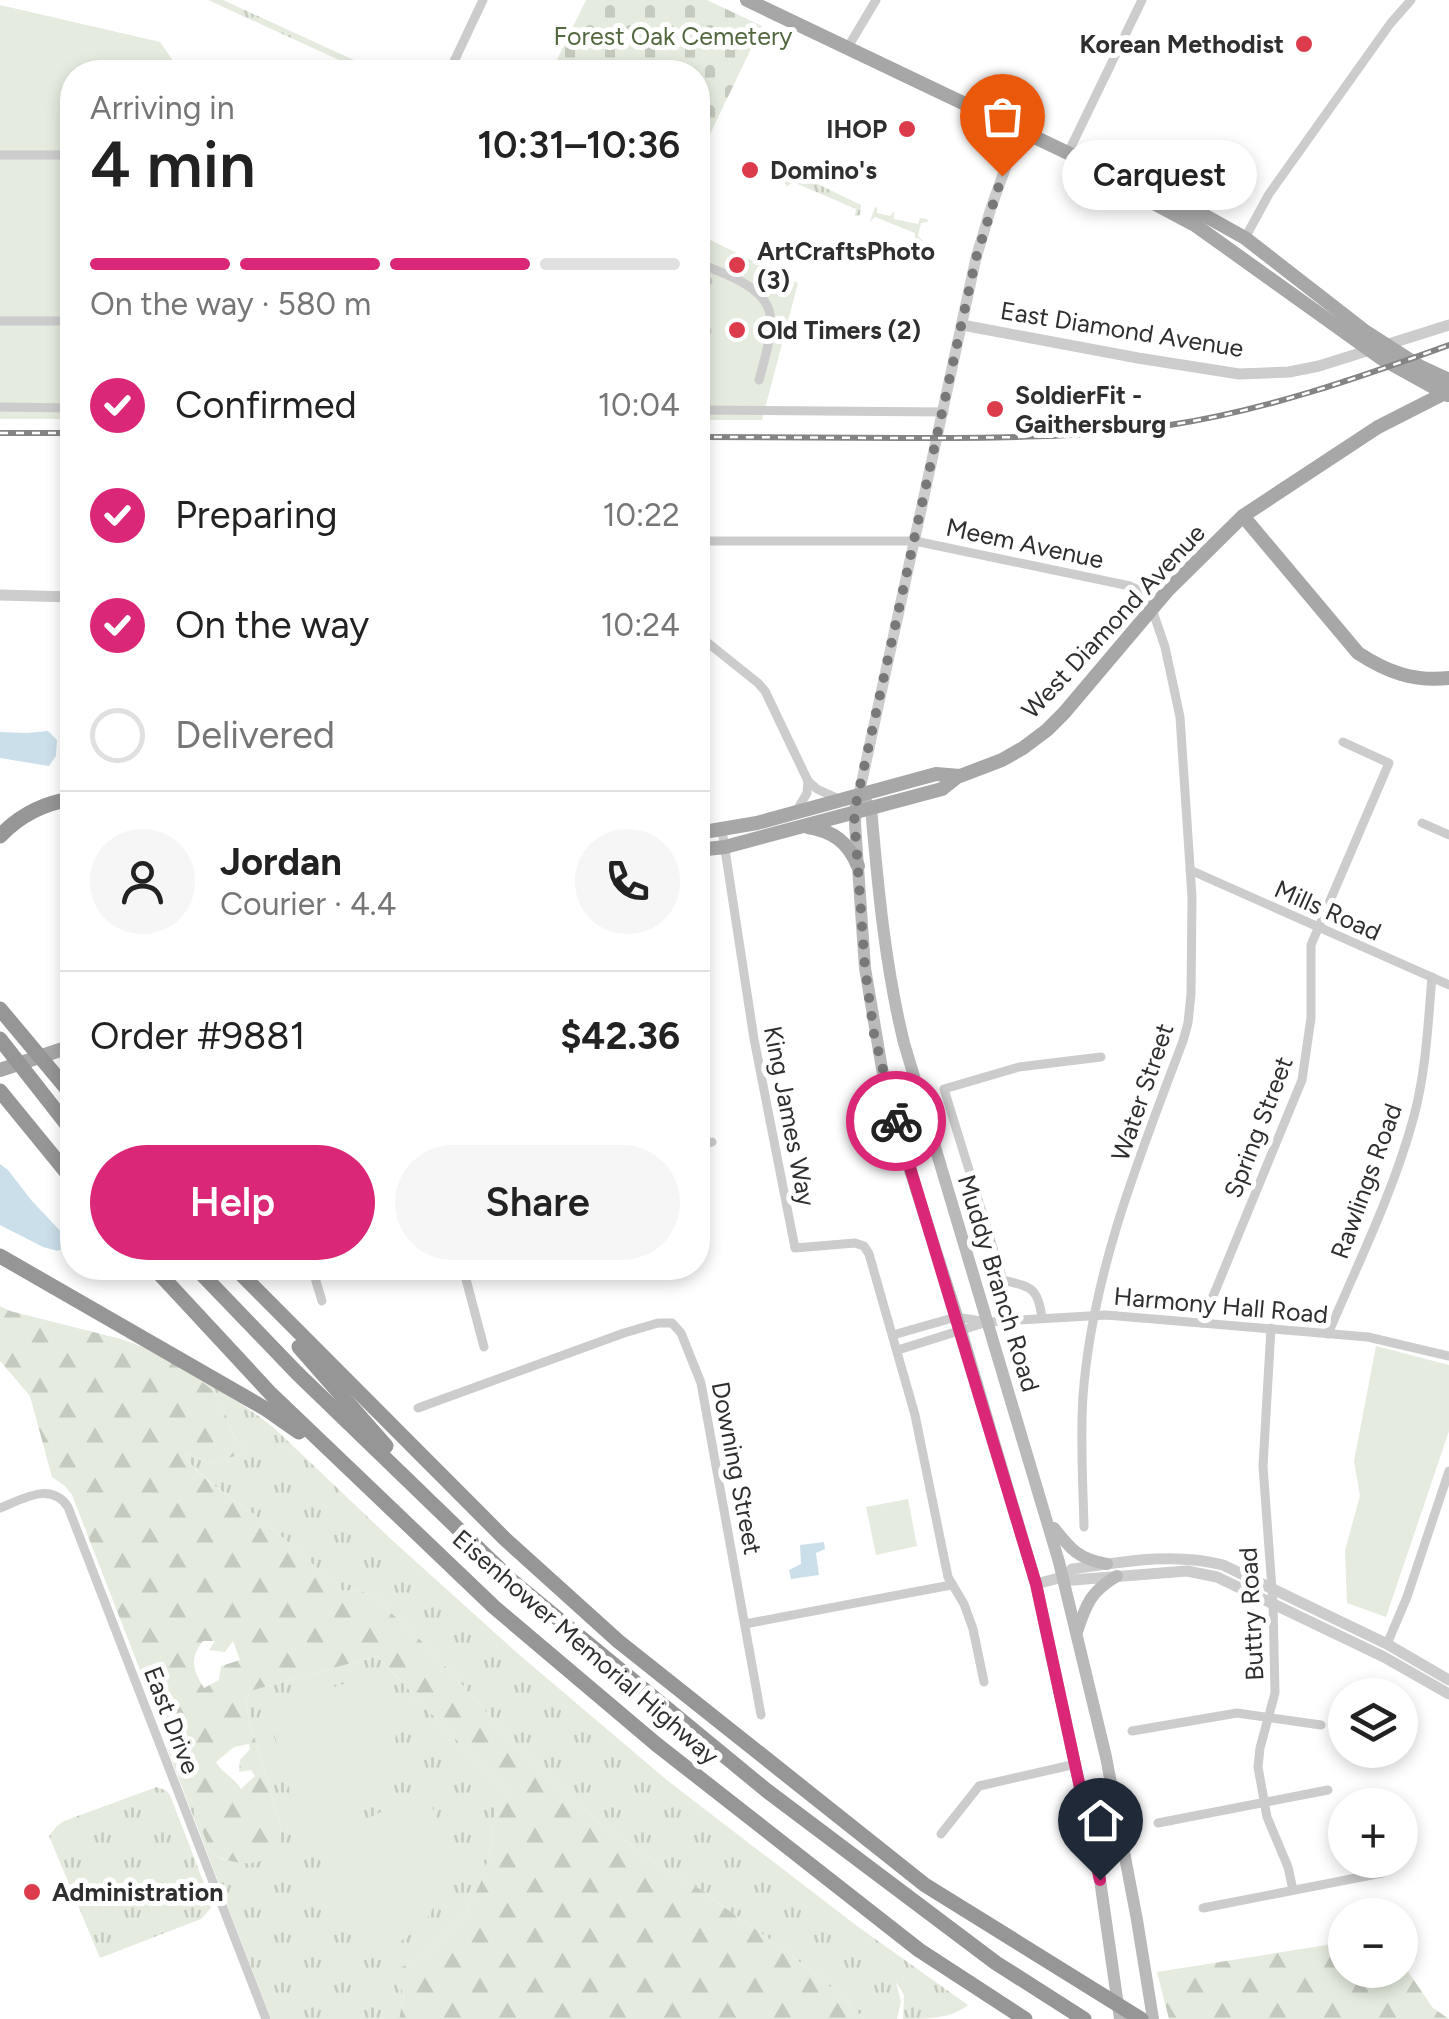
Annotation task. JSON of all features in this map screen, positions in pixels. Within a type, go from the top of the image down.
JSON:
[{"type":"highway","points":[[0,836],[28,813],[60,800]]},
{"type":"highway","points":[[0,1005],[60,1082]]},
{"type":"highway","points":[[0,1039],[60,1117]]},
{"type":"highway","points":[[0,1091],[60,1164]]},
{"type":"highway","points":[[0,1256],[266,1409],[339,1460]]},
{"type":"highway","name":"Eisenhower Memorial Highway","points":[[165,1280],[270,1394],[494,1607],[656,1744],[919,1950],[1024,2019]]},
{"type":"highway","points":[[208,1280],[511,1580],[766,1790],[996,1963],[1084,2019]]},
{"type":"highway","points":[[242,1280],[448,1518]]},
{"type":"highway","points":[[244,1280],[505,1539],[618,1641],[925,1885],[1141,2019]]},
{"type":"main road","points":[[747,0],[1135,184],[1159,190],[1244,238],[1412,377],[1449,393]]},
{"type":"main road","points":[[1135,184],[1150,202],[1196,225],[1359,335],[1449,380]]},
{"type":"main road","name":"West Diamond Avenue","points":[[710,849],[798,820],[840,799],[936,774],[956,776],[980,770],[1012,755],[1048,730],[1152,609],[1243,516],[1378,427],[1449,393]]},
{"type":"main road","points":[[1243,516],[1358,653],[1404,676],[1449,678]]},
{"type":"main road","name":"West Diamond Avenue","points":[[710,832],[854,813],[942,789],[956,776]]},
{"type":"main road","points":[[859,794],[870,808]]},
{"type":"main road","name":"Muddy Branch Road","points":[[859,794],[854,813],[865,968],[882,1069],[1036,1584],[1100,1880],[1120,2019]]},
{"type":"main road","name":"Muddy Branch Road","points":[[870,808],[894,1004],[1063,1577],[1106,1757],[1153,2019]]},
{"type":"main road","points":[[798,820],[837,836],[858,866]]},
{"type":"main road","points":[[0,1070],[60,1050]]},
{"type":"main road","points":[[1047,1519],[1071,1549],[1112,1570],[1086,1604],[1077,1634]]},
{"type":"street","points":[[455,60],[483,0]]},
{"type":"street","points":[[848,47],[876,0]]},
{"type":"street","points":[[1068,153],[1142,0]]},
{"type":"street","points":[[1244,238],[1269,194],[1411,0]]},
{"type":"street","points":[[859,794],[981,239],[1018,130]]},
{"type":"street","points":[[0,154],[60,155]]},
{"type":"street","points":[[710,268],[742,283],[766,303],[770,323],[760,380]]},
{"type":"street","points":[[0,320],[60,322]]},
{"type":"street","name":"East Diamond Avenue","points":[[962,325],[1239,374],[1320,366],[1449,325]]},
{"type":"street","points":[[0,407],[60,408]]},
{"type":"street","points":[[710,410],[944,412]]},
{"type":"street","name":"Meem Avenue","points":[[710,542],[915,541],[1130,586],[1145,593],[1152,609]]},
{"type":"street","points":[[0,595],[60,596]]},
{"type":"street","name":"Water Street","points":[[1084,1527],[1084,1395],[1094,1316],[1114,1235],[1188,1022],[1190,870],[1180,717],[1165,647],[1152,609]]},
{"type":"street","points":[[710,644],[765,691],[808,781],[816,789],[840,799]]},
{"type":"street","name":"Spring Street","points":[[1202,1323],[1302,1080],[1311,1018],[1311,946],[1389,763],[1343,742]]},
{"type":"street","points":[[798,820],[808,781]]},
{"type":"street","points":[[1422,822],[1449,835]]},
{"type":"street","name":"King James Way","points":[[722,830],[754,1039],[795,1248],[855,1243],[864,1246],[869,1254],[926,1460],[951,1585],[974,1629],[984,1682]]},
{"type":"street","name":"Mills Road","points":[[1190,870],[1449,984]]},
{"type":"street","name":"Rawlings Road","points":[[1328,1334],[1395,1174],[1414,1118],[1425,1066],[1432,977]]},
{"type":"street","points":[[1042,1318],[1036,1292],[1002,1280],[944,1089],[1019,1067],[1101,1057]]},
{"type":"street","points":[[316,1280],[322,1302]]},
{"type":"street","points":[[465,1280],[484,1347]]},
{"type":"street","name":"Harmony Hall Road","points":[[987,1322],[1094,1316],[1271,1328],[1368,1337],[1449,1356]]},
{"type":"street","name":"Downing Street","points":[[418,1408],[624,1333],[658,1322],[672,1323],[681,1333],[701,1383],[760,1715]]},
{"type":"street","points":[[894,1335],[987,1322]]},
{"type":"street","points":[[898,1350],[958,1324]]},
{"type":"street","name":"Buttry Road","points":[[1271,1328],[1264,1466],[1275,1693],[1258,1757],[1263,1802],[1293,1890]]},
{"type":"street","points":[[1387,1644],[1444,1504],[1449,1471]]},
{"type":"street","name":"East Drive","points":[[0,1508],[46,1493],[63,1499],[68,1507],[266,2019]]},
{"type":"street","points":[[1036,1584],[1063,1577],[1072,1569],[1112,1570],[1168,1558],[1223,1565],[1449,1694]]},
{"type":"street","points":[[745,1624],[951,1585]]},
{"type":"street","points":[[1273,1596],[1387,1644],[1449,1680]]},
{"type":"street","points":[[1132,1732],[1237,1714],[1321,1725]]},
{"type":"street","points":[[942,1834],[979,1786],[1076,1764]]},
{"type":"street","points":[[1158,1823],[1328,1790]]},
{"type":"street","points":[[1204,1908],[1356,1878]]},
{"type":"green space","points":[[208,0],[223,0],[354,60],[339,60]]},
{"type":"green space","name":"Forest Oak Cemetery","points":[[586,0],[707,0],[762,26],[710,134],[710,60],[557,60]]},
{"type":"green space","points":[[0,5],[160,42],[173,60],[60,60],[60,419],[0,419]]},
{"type":"green space","points":[[791,171],[861,205],[860,215],[855,216],[856,209],[793,182],[787,187],[784,180]]},
{"type":"green space","points":[[875,207],[877,213],[890,216],[894,211],[894,219],[918,224],[920,218],[927,219],[928,222],[921,223],[918,236],[923,241],[915,241],[915,233],[875,217],[870,222]]},
{"type":"green space","points":[[710,240],[798,283],[762,420],[710,420]]},
{"type":"green space","points":[[0,1306],[121,1339],[193,1374],[222,1404],[234,1437],[246,1449],[211,1464],[187,1454],[185,1457],[201,1474],[343,1591],[359,1590],[373,1596],[429,1648],[526,1756],[598,1822],[707,1893],[829,1986],[864,2019],[399,2019],[404,1995],[394,1972],[435,1947],[463,1918],[491,1850],[492,1822],[508,1794],[377,1656],[250,1691],[246,1703],[249,1719],[281,1827],[279,1841],[267,1858],[257,1862],[234,1862],[211,1853],[72,1495],[52,1477],[30,1396],[0,1361]],"holes":[[[203,1641],[215,1641],[209,1650],[225,1652],[233,1641],[240,1660],[221,1666],[219,1680],[204,1688],[194,1664]],[[249,1744],[250,1749],[240,1760],[239,1772],[251,1770],[255,1776],[241,1789],[216,1762],[234,1747]]]},
{"type":"green space","points":[[1376,1346],[1449,1365],[1449,1431],[1386,1617],[1347,1603],[1345,1550],[1360,1496],[1354,1461]]},
{"type":"green space","points":[[193,1374],[273,1427],[516,1652],[668,1781],[857,1926],[968,2005],[946,2016],[903,2019],[904,1995],[896,1982],[901,2002],[897,2019],[864,2019],[829,1986],[707,1893],[598,1822],[526,1756],[429,1648],[373,1596],[359,1590],[343,1591],[193,1466],[185,1457],[187,1454],[211,1464],[246,1449],[234,1437],[222,1404]]},
{"type":"green space","points":[[908,1499],[917,1546],[876,1555],[866,1507]]},
{"type":"green space","points":[[377,1656],[508,1794],[492,1822],[491,1850],[463,1918],[435,1947],[395,1972],[404,1995],[399,2019],[271,2019],[167,1748],[170,1746],[211,1853],[248,1863],[281,1836],[249,1719],[246,1703],[250,1691]]},
{"type":"green space","points":[[386,1672],[396,1729],[385,1773],[353,1807],[300,1829],[268,1711],[271,1705]]},
{"type":"green space","points":[[157,1787],[170,1795],[211,1908],[201,1919],[100,1958],[49,1836],[64,1821]]},
{"type":"green space","points":[[424,1791],[444,1845],[446,1869],[442,1890],[432,1911],[416,1929],[368,1960],[315,1850],[317,1843]]},
{"type":"green space","points":[[1328,1945],[1328,1988],[1418,1986],[1433,2008],[1449,2019],[1169,2019],[1157,1972]]},
{"type":"water","points":[[48,731],[57,740],[56,756],[49,766],[0,758],[0,732]]},
{"type":"water","points":[[0,1164],[60,1231],[60,1250],[43,1247],[0,1225]]},
{"type":"water","points":[[824,1542],[825,1549],[816,1553],[819,1575],[791,1579],[789,1570],[801,1564],[800,1545]]},
{"type":"railway","points":[[710,437],[1004,437],[1170,425],[1276,402],[1449,345]]},
{"type":"railway","points":[[0,433],[60,433]]},
{"type":"way so far","points":[[896,1121],[874,1034],[865,968],[854,813],[976,258],[1002,176]]},
{"type":"place","name":"Korean Methodist","points":[[1304,44]]},
{"type":"place","name":"IHOP","points":[[907,129]]},
{"type":"place","name":"Domino's","points":[[750,170]]},
{"type":"place","name":"Carquest","points":[[1002,176]]},
{"type":"place","name":"ArtCraftsPhoto (3)","points":[[737,265]]},
{"type":"place","name":"Old Timers (2)","points":[[737,330]]},
{"type":"place","name":"SoldierFit - Gaithersburg","points":[[995,409]]},
{"type":"place","name":"Administration","points":[[32,1892]]},
{"type":"route","points":[[896,1121],[1036,1584],[1100,1880]]}]
